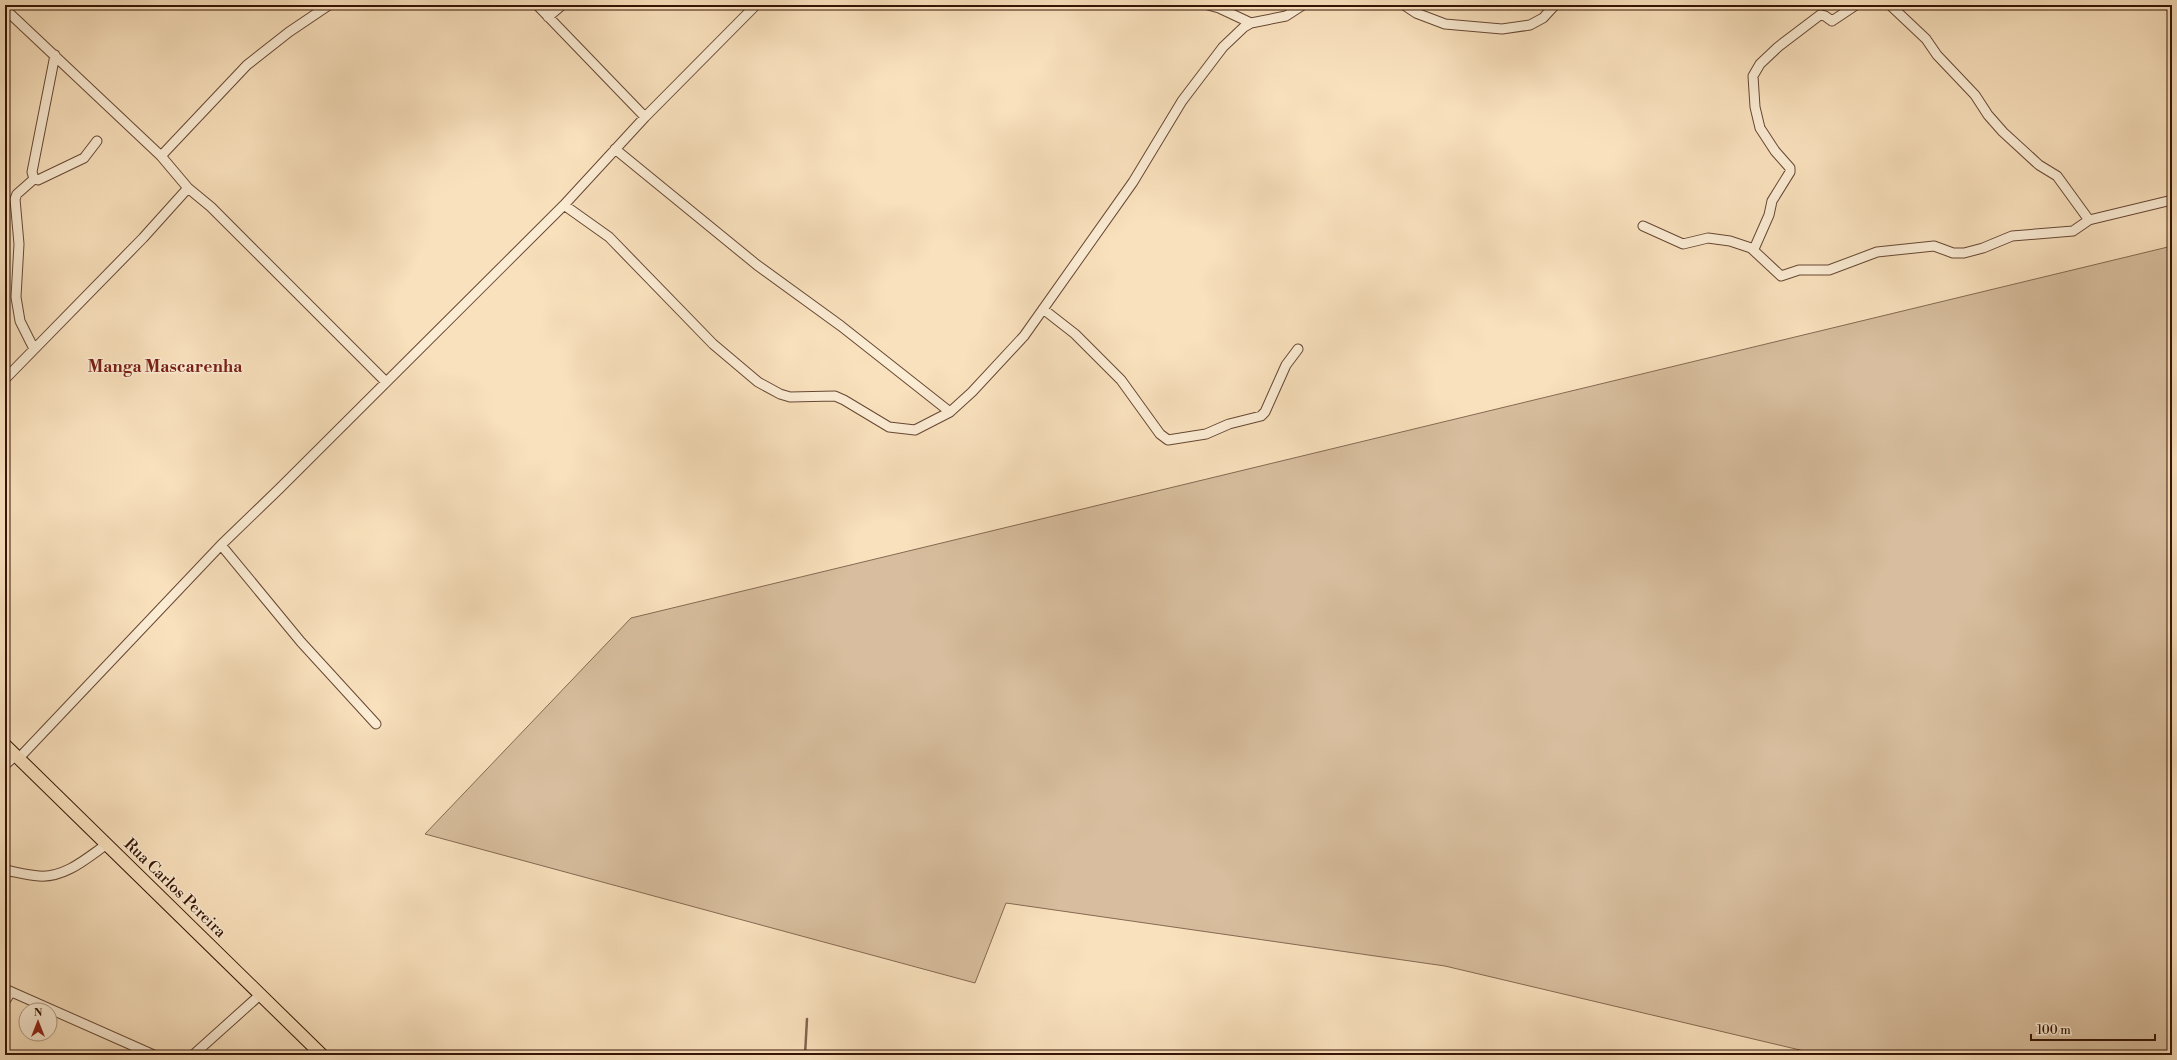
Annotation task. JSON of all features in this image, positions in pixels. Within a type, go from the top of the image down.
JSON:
[{"type":"main road","name":"Rua Carlos Pereira","points":[[5,744],[322,1055]]},
{"type":"street","points":[[537,5],[645,117]]},
{"type":"street","points":[[548,17],[562,5]]},
{"type":"street","points":[[5,766],[17,757],[220,545],[279,489],[564,205],[645,117],[756,5]]},
{"type":"street","points":[[1208,5],[1219,8],[1252,23]]},
{"type":"street","points":[[564,205],[609,237],[713,344],[758,382],[780,394],[801,398],[834,396],[844,400],[889,427],[901,430],[915,430],[950,412],[972,392],[1013,347],[1043,309],[1133,182],[1182,101],[1223,46],[1244,27],[1252,23],[1286,16],[1303,5]]},
{"type":"street","points":[[1404,5],[1416,13],[1445,24],[1502,29],[1530,25],[1543,18],[1555,5]]},
{"type":"street","points":[[1754,249],[1772,201],[1790,172],[1790,168],[1775,151],[1757,120],[1753,86],[1755,70],[1778,47],[1820,16],[1825,16],[1832,20],[1856,5]]},
{"type":"street","points":[[1890,5],[1926,39],[1937,55],[1975,95],[1988,115],[2003,132],[2039,165],[2057,176],[2089,220]]},
{"type":"street","points":[[2169,5],[2172,8]]},
{"type":"street","points":[[161,156],[247,65],[326,6]]},
{"type":"street","points":[[5,9],[161,156],[188,188],[211,207],[386,382]]},
{"type":"street","points":[[34,179],[32,172],[55,55]]},
{"type":"street","points":[[34,349],[20,321],[16,297],[19,244],[15,199],[17,194],[34,179],[38,180],[84,158],[97,141]]},
{"type":"street","points":[[615,149],[757,265],[841,326],[950,412]]},
{"type":"street","points":[[5,379],[143,238],[188,188]]},
{"type":"street","points":[[1643,226],[1683,244],[1708,238],[1730,241],[1754,249],[1781,276],[1798,270],[1826,271],[1877,252],[1934,246],[1953,253],[1964,253],[1983,248],[2012,236],[2073,231],[2089,220],[2172,200]]},
{"type":"street","points":[[1043,309],[1075,334],[1121,380],[1160,434],[1168,440],[1206,434],[1229,424],[1261,416],[1265,412],[1286,365],[1298,349]]},
{"type":"street","points":[[220,545],[300,642],[376,724]]},
{"type":"street","points":[[5,870],[40,876],[51,874],[76,866],[107,844]]},
{"type":"street","points":[[5,1001],[8,990],[154,1055]]},
{"type":"street","points":[[193,1055],[261,994]]},
{"type":"shaded area","points":[[2172,246],[2172,1055],[1821,1055],[1445,966],[1006,903],[975,983],[425,834],[631,618]]},
{"type":"waterway","points":[[805,1055],[807,1019]]},
{"type":"district","name":"Manga Mascarenha","points":[[165,367]]}]
